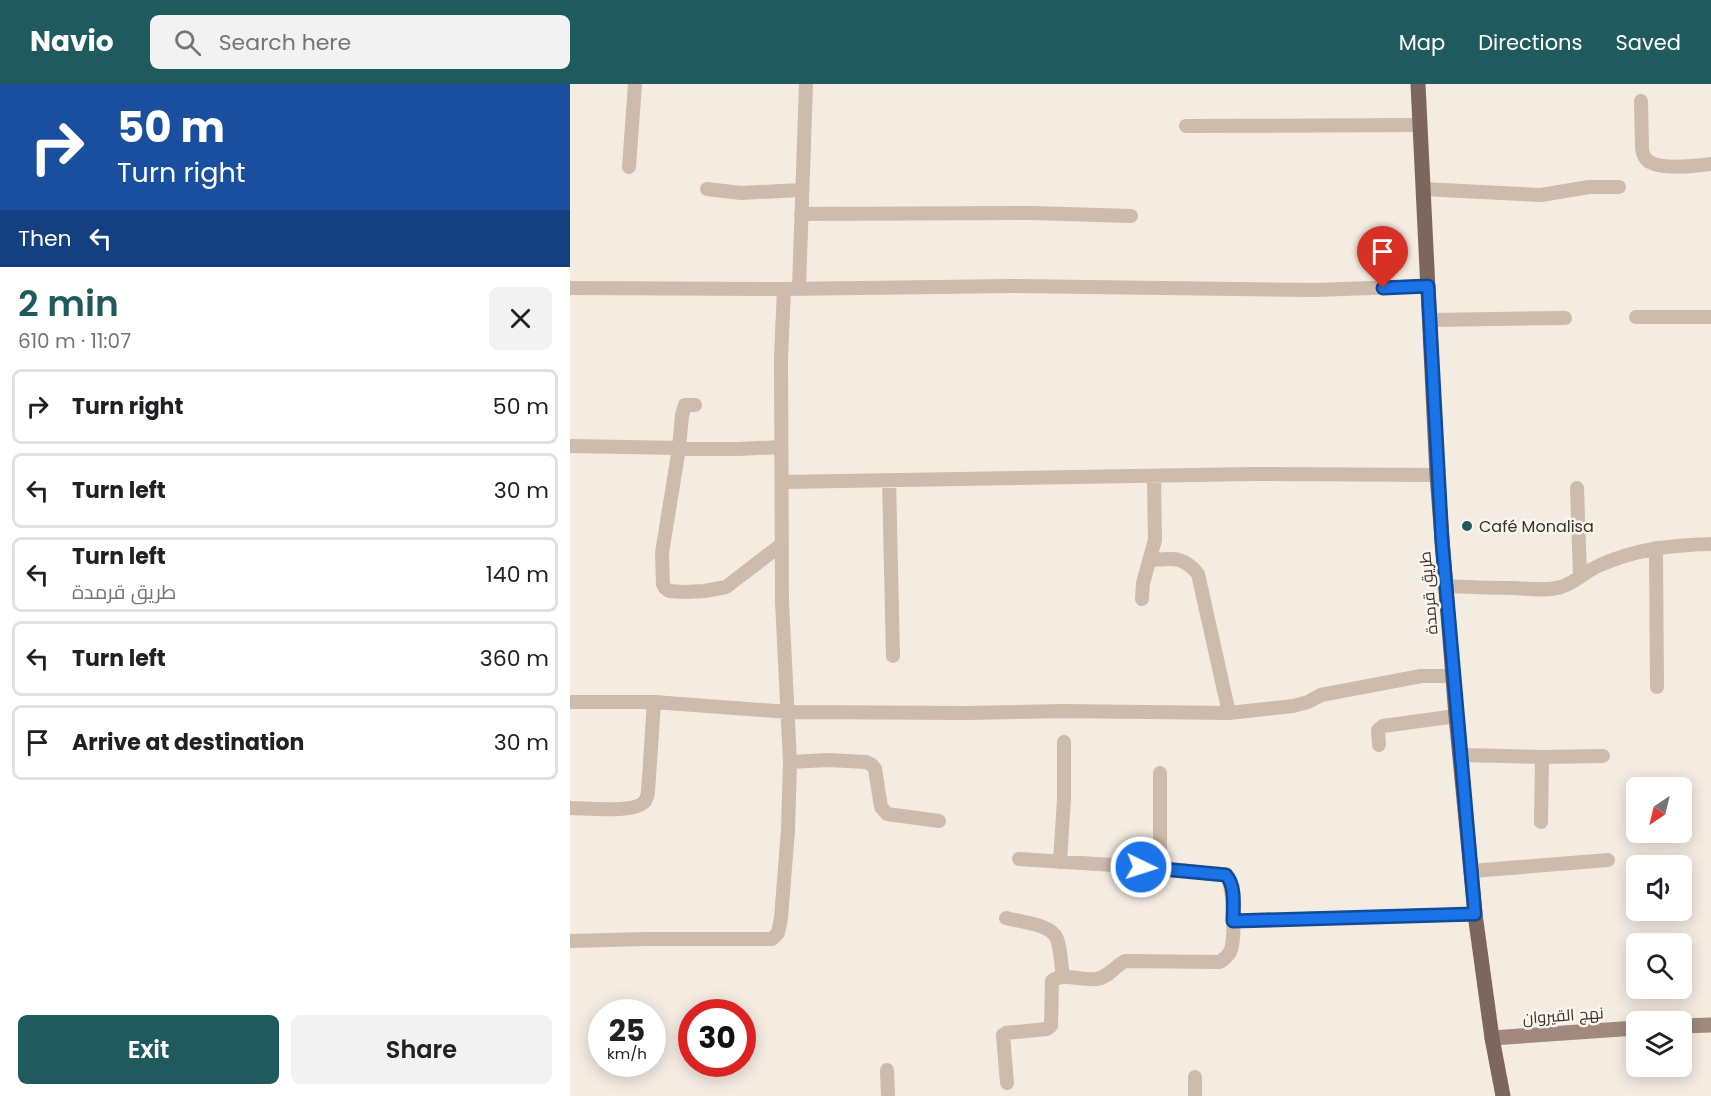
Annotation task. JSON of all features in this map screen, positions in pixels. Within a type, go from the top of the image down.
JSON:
[{"type":"main road","name":"طريق قرمدة","points":[[1418,84],[1437,475],[1445,586],[1475,914],[1492,1038],[1503,1096]]},
{"type":"street","points":[[628,167],[635,84]]},
{"type":"street","points":[[799,288],[806,84]]},
{"type":"street","points":[[1641,101],[1642,149],[1643,156],[1649,162],[1681,166],[1711,164]]},
{"type":"street","points":[[1186,126],[1420,124]]},
{"type":"street","points":[[1423,189],[1541,195],[1589,187],[1619,187]]},
{"type":"street","points":[[707,189],[741,194],[801,190]]},
{"type":"street","points":[[801,214],[1032,213],[1131,216]]},
{"type":"street","points":[[570,288],[784,289],[1013,286],[1314,290],[1428,286]]},
{"type":"street","points":[[570,941],[768,939],[776,936],[779,930],[788,830],[790,762],[782,602],[781,358],[784,289]]},
{"type":"street","points":[[1636,317],[1711,317]]},
{"type":"street","points":[[1430,320],[1565,318]]},
{"type":"street","points":[[695,405],[685,405],[682,415],[662,553],[665,588],[669,591],[684,592],[726,587],[782,544]]},
{"type":"street","points":[[570,446],[738,449],[781,447]]},
{"type":"street","points":[[782,482],[1154,476],[1437,475]]},
{"type":"street","points":[[1143,600],[1143,583],[1155,540],[1154,476]]},
{"type":"street","points":[[889,480],[893,656]]},
{"type":"street","points":[[1577,488],[1581,576]]},
{"type":"street","points":[[1445,586],[1536,589],[1560,587],[1609,562],[1656,548],[1711,544]]},
{"type":"street","points":[[1656,548],[1657,687]]},
{"type":"street","points":[[1149,560],[1178,559],[1190,565],[1198,574],[1228,713]]},
{"type":"street","points":[[570,702],[654,702],[789,712],[1228,713],[1293,706],[1321,695],[1421,676],[1453,676]]},
{"type":"street","points":[[570,808],[626,809],[639,806],[646,801],[654,702]]},
{"type":"street","points":[[1379,745],[1378,730],[1383,726],[1456,716]]},
{"type":"street","points":[[1060,862],[1064,799],[1064,742]]},
{"type":"street","points":[[1460,754],[1542,757],[1603,756]]},
{"type":"street","points":[[1541,822],[1542,757]]},
{"type":"street","points":[[790,762],[828,760],[866,762],[875,769],[881,807],[887,814],[939,821]]},
{"type":"street","points":[[1160,773],[1160,868]]},
{"type":"street","points":[[1007,1083],[1003,1035],[1047,1029],[1051,1026],[1052,981],[1063,977],[1100,979],[1125,961],[1220,962],[1230,953],[1232,945],[1231,886],[1230,879],[1226,875],[1160,868],[1019,859]]},
{"type":"street","points":[[1472,871],[1608,860]]},
{"type":"street","points":[[1233,921],[1475,914]]},
{"type":"street","points":[[1006,918],[1045,928],[1054,934],[1063,977]]},
{"type":"street","points":[[1692,1026],[1711,1025]]},
{"type":"street","name":"نهج القيروان","points":[[1492,1038],[1626,1029]]},
{"type":"street","points":[[887,1070],[888,1096]]},
{"type":"street","points":[[1195,1077],[1196,1096]]},
{"type":"place","name":"Café Monalisa","points":[[1467,526]]},
{"type":"route","points":[[1141,867],[1226,875],[1230,879],[1233,921],[1475,914],[1442,542],[1428,286],[1383,288]]}]
